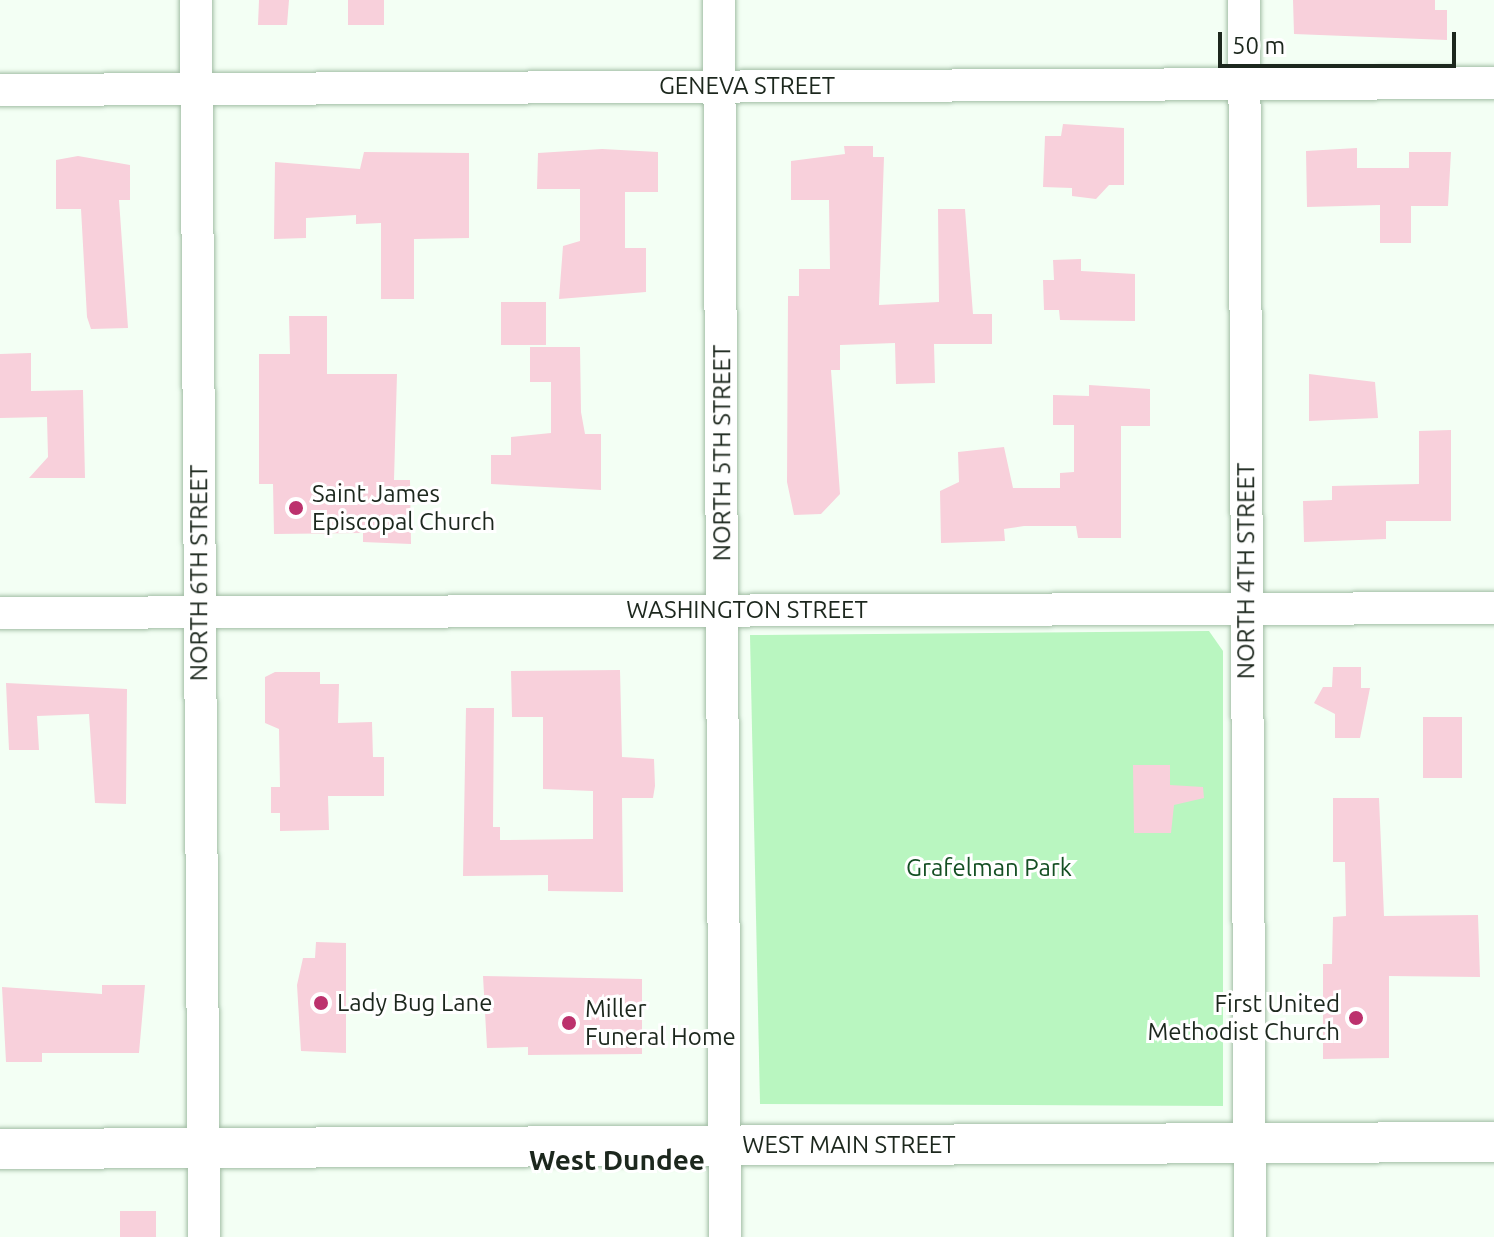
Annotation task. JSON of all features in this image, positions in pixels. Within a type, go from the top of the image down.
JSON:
[{"type":"main road","name":"WEST MAIN STREET","points":[[0,1123],[204,1145]]},
{"type":"main road","name":"WEST MAIN STREET","points":[[0,1149],[204,1145],[1494,1142]]},
{"type":"street","name":"NORTH 6TH STREET","points":[[196,0],[204,1237]]},
{"type":"street","name":"NORTH 5TH STREET","points":[[719,0],[725,1237]]},
{"type":"street","name":"NORTH 4TH STREET","points":[[1244,0],[1250,1237]]},
{"type":"street","name":"GENEVA STREET","points":[[0,90],[1494,83]]},
{"type":"street","name":"WASHINGTON STREET","points":[[0,613],[1494,608]]},
{"type":"green space","name":"Grafelman Park","points":[[1209,631],[1223,651],[1223,1106],[760,1104],[750,635]]},
{"type":"building","points":[[259,0],[289,0],[287,25],[258,25]]},
{"type":"building","points":[[348,0],[384,0],[384,25],[348,25]]},
{"type":"building","points":[[1293,0],[1435,0],[1435,10],[1447,10],[1447,40],[1294,34]]},
{"type":"building","points":[[1063,124],[1124,128],[1124,185],[1109,185],[1096,199],[1072,196],[1072,188],[1043,187],[1045,136],[1061,136]]},
{"type":"building","points":[[844,146],[873,146],[873,157],[884,157],[879,305],[939,302],[938,209],[965,209],[973,314],[992,314],[992,344],[934,344],[935,383],[896,384],[895,343],[840,345],[840,370],[831,370],[840,494],[821,514],[794,515],[787,482],[788,296],[799,296],[799,269],[830,269],[829,200],[791,200],[791,161],[845,154]]},
{"type":"building","points":[[1357,148],[1357,168],[1409,168],[1409,152],[1451,152],[1448,206],[1411,206],[1411,243],[1380,243],[1380,205],[1307,207],[1306,151]]},
{"type":"building","points":[[602,149],[658,152],[658,192],[625,192],[625,248],[646,248],[646,292],[559,299],[563,246],[580,241],[580,189],[537,189],[538,153]]},
{"type":"building","points":[[364,152],[469,153],[469,238],[414,239],[414,299],[381,299],[381,223],[356,224],[356,215],[306,218],[306,238],[274,239],[275,162],[360,169]]},
{"type":"building","points":[[78,156],[130,165],[130,200],[119,200],[128,328],[91,329],[87,317],[81,209],[56,209],[56,160]]},
{"type":"building","points":[[1081,259],[1081,271],[1135,274],[1135,321],[1060,320],[1059,310],[1044,310],[1043,280],[1054,280],[1053,260]]},
{"type":"building","points":[[501,302],[546,302],[546,345],[501,345]]},
{"type":"building","points":[[289,316],[327,316],[327,374],[397,374],[394,480],[410,480],[411,544],[363,542],[363,533],[274,534],[273,484],[259,484],[259,354],[290,354]]},
{"type":"building","points":[[530,347],[580,347],[581,412],[585,434],[601,434],[601,490],[491,484],[491,455],[511,455],[511,437],[551,433],[551,382],[530,382]]},
{"type":"building","points":[[31,353],[31,391],[83,390],[85,478],[29,478],[48,457],[47,417],[0,418],[0,354]]},
{"type":"building","points":[[1309,374],[1375,382],[1378,418],[1309,421]]},
{"type":"building","points":[[1089,385],[1150,389],[1150,426],[1121,426],[1121,538],[1078,538],[1076,526],[1024,526],[1004,529],[1005,541],[941,543],[940,491],[959,482],[958,452],[1004,447],[1013,488],[1060,488],[1060,473],[1074,472],[1074,425],[1053,425],[1053,395],[1089,396]]},
{"type":"building","points":[[1451,430],[1451,521],[1386,521],[1386,539],[1304,542],[1303,501],[1332,500],[1332,486],[1419,484],[1419,431]]},
{"type":"building","points":[[1333,667],[1361,667],[1361,688],[1370,688],[1360,738],[1335,738],[1335,714],[1314,703],[1323,687],[1332,687]]},
{"type":"building","points":[[620,670],[622,757],[654,759],[655,786],[653,798],[622,798],[623,892],[548,891],[548,875],[463,876],[466,708],[494,708],[493,827],[500,827],[500,840],[593,839],[593,791],[543,789],[543,717],[512,717],[511,671]]},
{"type":"building","points":[[275,672],[320,672],[320,684],[339,684],[338,723],[372,722],[373,757],[384,757],[384,796],[328,796],[329,830],[280,831],[280,813],[271,813],[271,787],[280,787],[279,729],[265,723],[265,677]]},
{"type":"building","points":[[6,683],[127,689],[126,804],[95,803],[89,714],[37,716],[39,750],[9,750]]},
{"type":"building","points":[[1423,717],[1462,717],[1462,778],[1423,778]]},
{"type":"building","points":[[1133,765],[1170,765],[1170,785],[1203,787],[1204,798],[1174,805],[1171,833],[1134,833]]},
{"type":"building","name":"First United Methodist Church","points":[[1333,798],[1379,798],[1384,916],[1478,915],[1480,977],[1389,976],[1389,1058],[1323,1059],[1323,964],[1332,964],[1333,917],[1346,916],[1345,862],[1333,862]]},
{"type":"building","name":"Lady Bug Lane","points":[[316,942],[346,943],[346,1053],[301,1051],[297,985],[303,958],[315,958]]},
{"type":"building","name":"Miller Funeral Home","points":[[483,976],[642,979],[642,1054],[528,1055],[528,1047],[487,1048]]},
{"type":"building","points":[[102,985],[145,985],[139,1053],[42,1053],[42,1062],[6,1062],[2,987],[102,994]]},
{"type":"building","points":[[120,1211],[156,1211],[156,1237],[120,1237]]},
{"type":"place","name":"Saint James Episcopal Church","points":[[296,508]]},
{"type":"place","name":"Lady Bug Lane","points":[[321,1003]]},
{"type":"place","name":"First United Methodist Church","points":[[1356,1018]]},
{"type":"place","name":"Miller Funeral Home","points":[[569,1023]]},
{"type":"district","name":"West Dundee","points":[[617,1160]]}]
